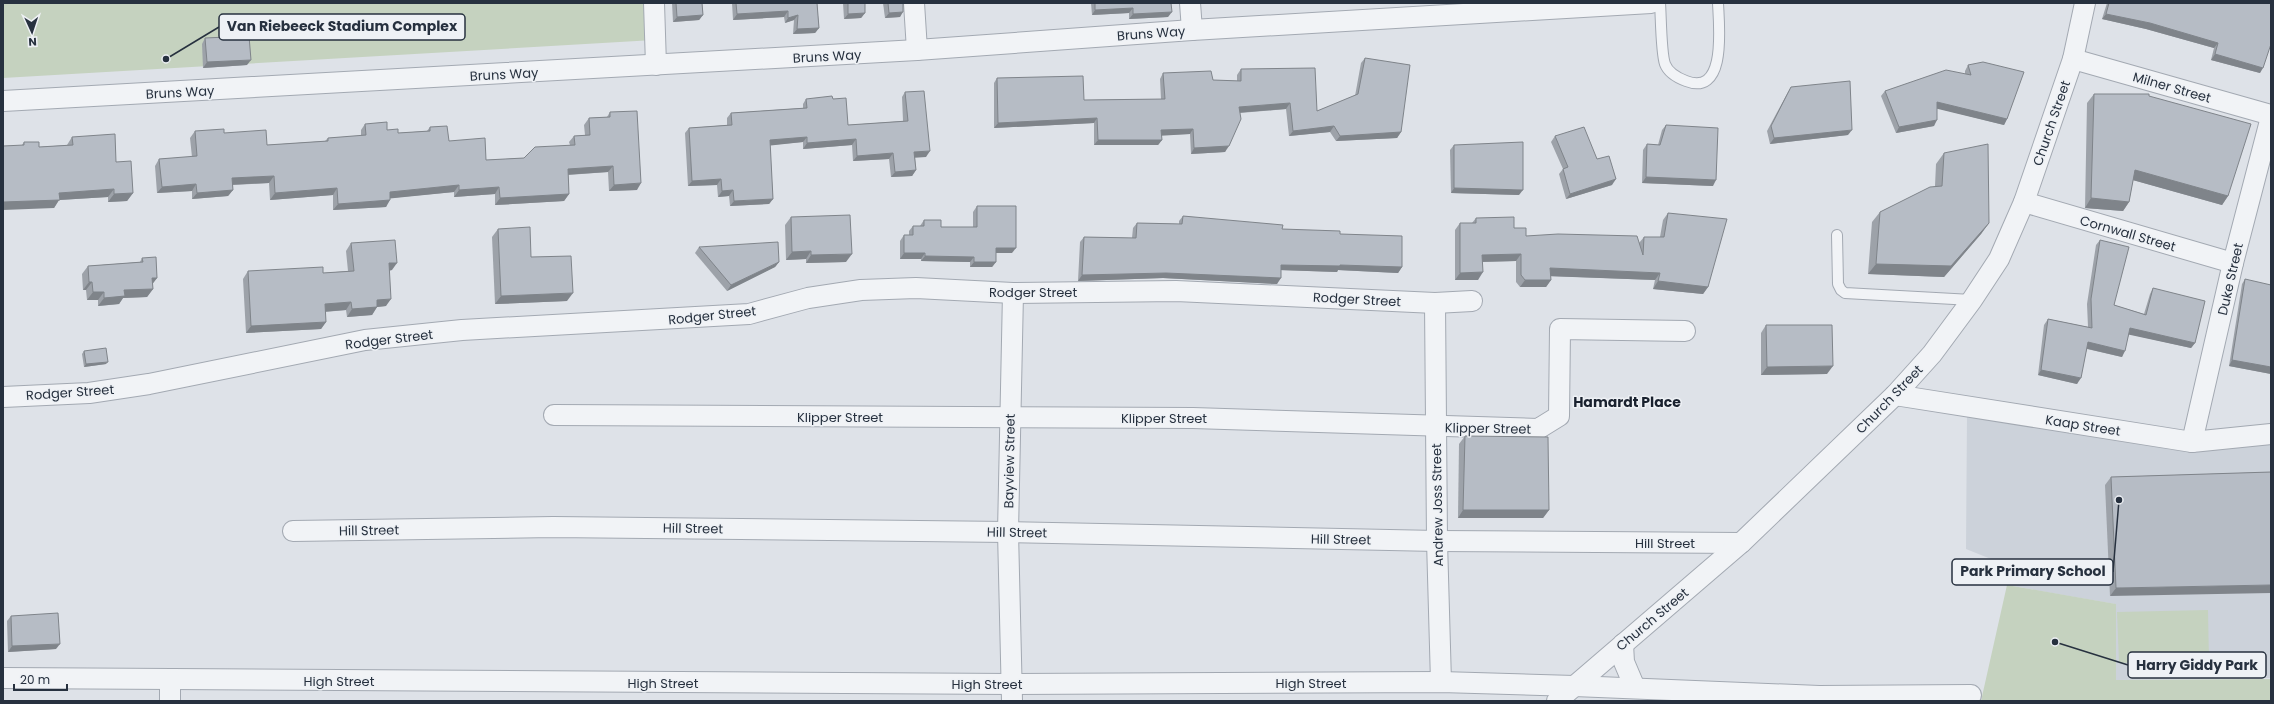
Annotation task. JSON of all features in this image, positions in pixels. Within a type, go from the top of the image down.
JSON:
[{"type":"street","points":[[654,3],[656,65]]},
{"type":"street","points":[[914,3],[917,50]]},
{"type":"street","points":[[1190,3],[1192,30]]},
{"type":"street","name":"Bruns Way","points":[[3,101],[917,50],[1499,8],[1651,3]]},
{"type":"street","name":"Church Street","points":[[1557,701],[1741,543],[1895,395],[1932,354],[1972,300],[1999,259],[2024,202],[2073,59],[2085,3]]},
{"type":"street","name":"Milner Street","points":[[2073,59],[2271,116]]},
{"type":"street","name":"Duke Street","points":[[2192,442],[2233,263],[2271,116]]},
{"type":"street","name":"Cornwall Street","points":[[2024,202],[2233,263]]},
{"type":"street","name":"Rodger Street","points":[[3,397],[89,393],[149,384],[365,340],[462,330],[749,314],[808,298],[861,290],[916,288],[1013,293],[1176,291],[1435,303],[1472,301]]},
{"type":"street","name":"Bayview Street","points":[[1012,693],[1008,532],[1013,293]]},
{"type":"street","name":"Andrew Joss Street","points":[[1435,303],[1437,541],[1441,682]]},
{"type":"street","name":"Klipper Street","points":[[554,415],[1193,418],[1436,427],[1538,429],[1559,416],[1560,329],[1685,331]]},
{"type":"street","name":"Kaap Street","points":[[1895,395],[2192,442],[2271,434]]},
{"type":"street","name":"Hill Street","points":[[293,531],[552,527],[1008,532],[1437,541],[1741,543]]},
{"type":"street","points":[[1623,644],[1624,662],[1635,688]]},
{"type":"street","name":"High Street","points":[[3,678],[1012,693],[1441,682],[1635,688],[1819,699],[1971,694]]},
{"type":"street","points":[[170,680],[170,701]]},
{"type":"lane","points":[[1660,3],[1665,64],[1676,77],[1693,84],[1706,82],[1715,72],[1720,37],[1718,3]]},
{"type":"lane","points":[[1837,235],[1838,284],[1841,290],[1845,293],[1972,300]]},
{"type":"shaded area","points":[[1967,416],[2051,427],[2172,450],[2271,442],[2271,678],[2116,680],[2115,604],[2007,585],[2011,567],[1966,549]]},
{"type":"green space","points":[[3,3],[652,3],[654,40],[3,78]]},
{"type":"green space","points":[[2007,585],[2116,604],[2116,680],[2271,679],[2271,701],[1981,701]]},
{"type":"green space","points":[[2208,610],[2209,661],[2119,663],[2117,612]]},
{"type":"building","points":[[676,3],[702,3],[703,15],[677,17]]},
{"type":"building","points":[[736,3],[817,3],[819,28],[797,29],[798,15],[788,18],[788,11],[737,14]]},
{"type":"building","points":[[848,3],[865,3],[865,13],[848,14]]},
{"type":"building","points":[[888,3],[903,3],[903,12],[889,13]]},
{"type":"building","points":[[1095,3],[1171,3],[1172,12],[1133,14],[1133,8],[1095,10]]},
{"type":"building","points":[[2109,3],[2271,3],[2271,44],[2263,68],[2215,54],[2218,43],[2150,23],[2106,14]]},
{"type":"building","points":[[249,36],[251,60],[207,62],[205,38]]},
{"type":"building","points":[[1365,58],[1410,65],[1401,132],[1340,136],[1334,126],[1293,131],[1290,103],[1239,107],[1241,119],[1229,146],[1194,148],[1193,129],[1161,130],[1162,140],[1098,140],[1097,118],[998,123],[997,78],[1083,76],[1084,100],[1165,99],[1163,73],[1211,71],[1213,80],[1241,81],[1241,69],[1315,68],[1317,111],[1358,94]]},
{"type":"building","points":[[1983,62],[2024,72],[2007,119],[1937,102],[1937,120],[1899,127],[1885,91],[1946,70],[1971,75],[1968,65]]},
{"type":"building","points":[[1850,81],[1852,130],[1774,138],[1771,126],[1791,87]]},
{"type":"building","points":[[924,91],[930,151],[914,152],[916,170],[895,172],[893,153],[857,156],[856,139],[807,143],[807,137],[770,140],[773,199],[734,201],[733,190],[722,191],[721,179],[692,181],[689,128],[732,125],[731,113],[807,108],[806,99],[832,96],[833,99],[846,98],[848,125],[908,121],[905,92]]},
{"type":"building","points":[[2094,94],[2149,94],[2149,96],[2251,124],[2228,196],[2135,170],[2129,202],[2091,198]]},
{"type":"building","points":[[637,111],[641,183],[614,185],[613,166],[568,169],[569,194],[500,198],[499,187],[459,190],[459,185],[390,192],[390,200],[338,204],[337,188],[275,193],[274,176],[232,178],[233,190],[197,193],[196,184],[162,187],[159,159],[197,156],[195,131],[224,129],[224,133],[266,130],[267,145],[328,141],[328,138],[366,135],[365,124],[387,122],[387,130],[398,129],[398,133],[430,131],[430,127],[447,126],[449,141],[485,138],[486,160],[524,158],[535,147],[575,145],[574,136],[590,135],[589,118],[610,117],[610,112]]},
{"type":"building","points":[[1666,125],[1718,128],[1716,180],[1646,177],[1647,144],[1660,145]]},
{"type":"building","points":[[1584,127],[1597,159],[1609,156],[1616,179],[1570,194],[1563,169],[1568,167],[1555,136]]},
{"type":"building","points":[[115,134],[116,162],[131,161],[133,193],[114,194],[114,189],[59,193],[60,200],[3,202],[3,146],[24,145],[24,142],[39,142],[39,147],[73,145],[72,137]]},
{"type":"building","points":[[1523,142],[1523,190],[1454,188],[1454,145]]},
{"type":"building","points":[[1988,144],[1989,223],[1951,266],[1876,264],[1880,212],[1930,187],[1942,186],[1944,153]]},
{"type":"building","points":[[977,206],[1016,206],[1016,248],[996,248],[996,262],[974,262],[974,257],[925,256],[925,253],[904,253],[904,235],[913,235],[913,226],[924,226],[924,220],[941,220],[941,227],[977,227]]},
{"type":"building","points":[[1668,213],[1727,219],[1708,287],[1658,281],[1660,273],[1550,268],[1551,280],[1525,280],[1521,275],[1521,254],[1482,255],[1483,272],[1460,273],[1460,223],[1476,223],[1476,218],[1514,217],[1514,228],[1526,228],[1526,236],[1558,234],[1637,236],[1643,255],[1644,237],[1664,237]]},
{"type":"building","points":[[850,215],[852,254],[811,255],[811,251],[792,252],[791,217]]},
{"type":"building","points":[[1183,216],[1283,225],[1282,229],[1340,231],[1340,234],[1402,236],[1402,267],[1281,265],[1281,278],[1166,273],[1082,275],[1084,237],[1136,238],[1137,223],[1182,224]]},
{"type":"building","points":[[530,227],[531,257],[571,256],[573,293],[501,296],[498,229]]},
{"type":"building","points":[[395,240],[397,263],[389,263],[391,299],[377,300],[377,307],[352,309],[351,302],[325,304],[326,322],[251,326],[248,271],[323,267],[323,273],[354,271],[351,243]]},
{"type":"building","points":[[2100,240],[2129,247],[2114,305],[2146,315],[2153,288],[2205,301],[2195,343],[2130,328],[2125,351],[2088,342],[2081,378],[2041,370],[2048,319],[2092,328],[2091,299]]},
{"type":"building","points":[[778,242],[779,262],[731,285],[699,247]]},
{"type":"building","points":[[156,257],[157,278],[152,278],[153,289],[124,290],[125,296],[104,298],[104,292],[93,292],[92,282],[89,282],[88,266],[143,262],[142,258]]},
{"type":"building","points":[[2245,279],[2271,285],[2271,367],[2232,360]]},
{"type":"building","points":[[1766,325],[1832,325],[1833,366],[1767,367]]},
{"type":"building","points":[[106,348],[108,362],[86,364],[84,351]]},
{"type":"building","points":[[1465,436],[1548,437],[1549,510],[1463,510]]},
{"type":"building","points":[[2271,472],[2271,585],[2116,588],[2111,477]]},
{"type":"building","points":[[58,613],[60,644],[12,646],[11,616]]},
{"type":"place","name":"Van Riebeeck Stadium Complex","points":[[166,59]]},
{"type":"place","name":"Park Primary School","points":[[2119,500]]},
{"type":"place","name":"Harry Giddy Park","points":[[2055,642]]},
{"type":"district","name":"Hamardt Place","points":[[1627,402]]}]
